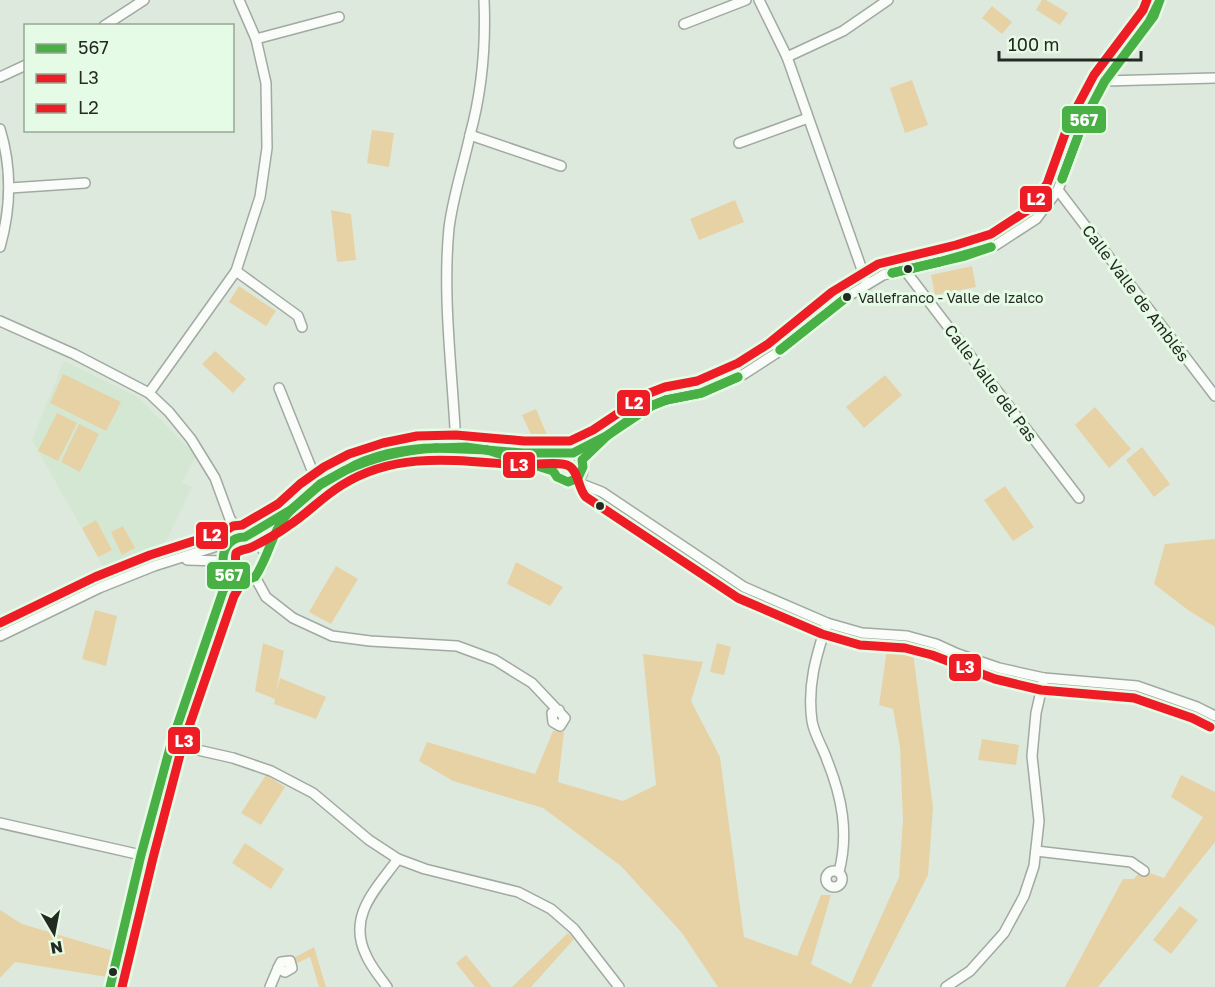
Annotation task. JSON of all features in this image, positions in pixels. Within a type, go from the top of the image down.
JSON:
[{"type":"street","points":[[107,24],[144,0]]},
{"type":"street","points":[[149,393],[236,271],[260,197],[267,147],[266,83],[256,39],[239,0]]},
{"type":"street","points":[[456,447],[447,277],[449,229],[455,189],[479,97],[486,35],[484,0]]},
{"type":"street","points":[[684,24],[746,0]]},
{"type":"street","points":[[759,0],[787,57],[867,284]]},
{"type":"street","points":[[787,57],[843,31],[888,0]]},
{"type":"street","points":[[245,537],[285,514],[320,485],[354,465],[385,455],[418,448],[456,447],[523,453],[573,453],[599,441],[653,405],[668,399],[701,393],[744,374],[775,354],[840,301],[883,275],[959,257],[996,245],[1036,219],[1058,190],[1082,125],[1105,81],[1154,16],[1160,0]]},
{"type":"street","points":[[256,39],[339,17]]},
{"type":"street","points":[[0,77],[24,66]]},
{"type":"street","points":[[1105,81],[1215,78]]},
{"type":"street","points":[[739,143],[808,118]]},
{"type":"street","points":[[0,129],[10,188],[6,227],[0,248]]},
{"type":"street","points":[[470,135],[561,166]]},
{"type":"street","points":[[10,188],[85,183]]},
{"type":"street","name":"Calle Valle de Amblés","points":[[1058,190],[1215,396]]},
{"type":"street","name":"Calle Valle del Pas","points":[[904,269],[1079,498]]},
{"type":"street","points":[[236,271],[298,316],[302,327]]},
{"type":"street","points":[[0,321],[74,354],[149,393],[169,412],[191,439],[215,478],[230,519],[245,537]]},
{"type":"street","points":[[279,388],[320,485]]},
{"type":"street","points":[[574,481],[582,474],[583,462],[599,441]]},
{"type":"street","points":[[486,449],[553,471],[559,479],[593,487],[744,587],[827,622],[862,633],[907,636],[936,644],[999,668],[1044,678],[1137,686],[1197,707],[1215,716]]},
{"type":"street","points":[[573,453],[583,462],[593,487]]},
{"type":"street","points":[[553,471],[554,461],[561,454]]},
{"type":"street","points":[[230,519],[230,542],[223,553],[222,561],[224,569],[231,578],[240,581],[255,577],[263,565],[285,514]]},
{"type":"street","points":[[0,636],[99,588],[154,566],[230,542],[237,537],[245,537],[260,544],[266,554]]},
{"type":"street","points":[[176,560],[222,561]]},
{"type":"street","points":[[255,577],[266,597],[293,618],[332,636],[370,641],[457,646],[495,660],[532,683],[559,710]]},
{"type":"street","points":[[110,987],[141,855],[171,744],[223,591],[231,578]]},
{"type":"street","points":[[827,622],[813,667],[810,698],[813,724],[839,793],[844,820],[843,858],[839,872]]},
{"type":"street","points":[[946,987],[970,971],[1004,933],[1024,896],[1034,866],[1039,821],[1032,756],[1036,713],[1044,678]]},
{"type":"street","points":[[171,744],[233,758],[282,777],[313,793],[362,834],[398,859],[425,869],[518,891],[551,909],[574,929],[620,987]]},
{"type":"street","points":[[0,823],[141,855]]},
{"type":"street","points":[[1036,851],[1131,862],[1144,871]]},
{"type":"street","points":[[387,987],[366,956],[360,939],[360,918],[370,898],[398,859]]},
{"type":"street","points":[[270,987],[278,968]]},
{"type":"shaded area","points":[[1042,0],[1068,13],[1060,25],[1036,10]]},
{"type":"shaded area","points":[[992,6],[1012,22],[1002,34],[982,18]]},
{"type":"shaded area","points":[[912,80],[928,125],[905,133],[890,88]]},
{"type":"shaded area","points":[[372,130],[394,133],[389,167],[367,163]]},
{"type":"shaded area","points":[[735,200],[744,222],[699,240],[690,219]]},
{"type":"shaded area","points":[[331,210],[351,214],[356,260],[337,262]]},
{"type":"shaded area","points":[[972,266],[976,287],[935,295],[931,275]]},
{"type":"shaded area","points":[[239,286],[276,311],[266,326],[229,302]]},
{"type":"shaded area","points":[[215,351],[246,379],[233,393],[202,364]]},
{"type":"shaded area","points":[[64,361],[138,397],[196,456],[182,482],[192,487],[161,552],[153,548],[149,557],[107,573],[32,440]]},
{"type":"shaded area","points":[[63,374],[121,402],[106,431],[50,403]]},
{"type":"shaded area","points":[[885,375],[902,395],[864,428],[846,407]]},
{"type":"shaded area","points":[[1095,407],[1131,449],[1109,468],[1075,425]]},
{"type":"shaded area","points":[[536,409],[547,435],[534,441],[522,415]]},
{"type":"shaded area","points":[[57,413],[77,423],[58,461],[38,451]]},
{"type":"shaded area","points":[[79,424],[99,434],[80,472],[61,462]]},
{"type":"shaded area","points":[[1142,447],[1170,484],[1154,497],[1126,460]]},
{"type":"shaded area","points":[[1005,486],[1034,527],[1013,541],[984,500]]},
{"type":"shaded area","points":[[96,520],[112,550],[98,557],[82,528]]},
{"type":"shaded area","points":[[123,526],[135,548],[122,555],[111,532]]},
{"type":"shaded area","points":[[1215,539],[1215,627],[1154,584],[1165,544]]},
{"type":"shaded area","points":[[516,562],[563,587],[550,606],[507,584]]},
{"type":"shaded area","points":[[336,566],[358,579],[331,624],[309,612]]},
{"type":"shaded area","points":[[95,610],[117,616],[106,666],[82,659]]},
{"type":"shaded area","points":[[263,643],[284,651],[276,692],[280,678],[326,697],[316,719],[274,704],[275,699],[255,691]]},
{"type":"shaded area","points":[[717,643],[731,647],[724,675],[710,672]]},
{"type":"shaded area","points":[[887,649],[913,652],[933,808],[928,875],[871,987],[718,987],[682,933],[621,866],[543,808],[453,781],[419,761],[427,742],[535,774],[553,731],[564,732],[558,782],[623,801],[656,785],[643,654],[703,662],[691,701],[720,757],[744,937],[797,956],[821,895],[831,895],[811,964],[851,984],[899,877],[903,820],[900,747],[893,709],[879,705]]},
{"type":"shaded area","points":[[982,739],[1019,745],[1016,765],[978,760]]},
{"type":"shaded area","points":[[266,775],[285,787],[261,825],[241,813]]},
{"type":"shaded area","points":[[1181,775],[1215,792],[1215,842],[1098,987],[1065,987],[1123,879],[1134,879],[1141,870],[1164,878],[1203,817],[1171,797]]},
{"type":"shaded area","points":[[245,843],[284,869],[271,889],[232,863]]},
{"type":"shaded area","points":[[1180,906],[1198,920],[1171,954],[1153,940]]},
{"type":"shaded area","points":[[0,910],[22,924],[113,951],[107,977],[15,962],[0,978]]},
{"type":"shaded area","points":[[568,933],[574,939],[531,987],[512,987]]},
{"type":"shaded area","points":[[314,947],[326,987],[319,987],[310,957],[293,965],[290,960]]},
{"type":"shaded area","points":[[466,955],[492,987],[475,987],[456,963]]},
{"type":"transit line","name":"L2","points":[[0,623],[95,577],[150,555],[225,531],[233,526],[242,525],[278,504],[324,467],[349,454],[383,443],[417,436],[456,435],[524,441],[570,441],[593,430],[647,394],[665,387],[697,381],[738,363],[768,344],[832,292],[878,264],[991,234],[1028,210],[1047,184],[1070,120],[1094,75],[1143,10],[1147,0]]},
{"type":"transit line","name":"567","points":[[1160,0],[1154,16],[1105,81],[1084,120],[1104,82],[1149,22],[1160,0]]},
{"type":"transit line","name":"567","points":[[1062,179],[1084,120]]},
{"type":"transit line","name":"567","points":[[1062,179],[1084,120]]},
{"type":"transit line","name":"567","points":[[939,262],[991,247]]},
{"type":"transit line","name":"567","points":[[939,262],[991,247]]},
{"type":"transit line","name":"567","points":[[892,273],[939,262]]},
{"type":"transit line","name":"567","points":[[892,273],[939,262]]},
{"type":"transit line","name":"567","points":[[780,350],[847,297]]},
{"type":"transit line","name":"567","points":[[780,350],[847,297]]},
{"type":"transit line","name":"567","points":[[666,400],[701,393],[738,377]]},
{"type":"transit line","name":"567","points":[[666,400],[702,393],[738,377]]},
{"type":"transit line","name":"567","points":[[608,435],[644,409],[666,400]]},
{"type":"transit line","name":"567","points":[[608,435],[653,405],[666,400]]},
{"type":"transit line","name":"567","points":[[487,450],[573,453],[608,435]]},
{"type":"transit line","name":"567","points":[[487,450],[553,471],[557,477],[568,482],[578,478],[583,467],[582,460],[608,435]]},
{"type":"transit line","name":"567","points":[[436,448],[466,447],[487,450]]},
{"type":"transit line","name":"567","points":[[344,471],[354,465],[388,454],[412,449],[436,448]]},
{"type":"transit line","name":"567","points":[[344,471],[389,455],[436,448]]},
{"type":"transit line","name":"567","points":[[436,448],[487,450]]},
{"type":"transit line","name":"L3","points":[[122,987],[182,747],[234,596],[242,580],[236,553],[279,532],[342,485],[363,474],[385,467],[429,460],[520,465],[553,463],[569,466],[575,472],[586,497],[738,598],[822,634],[860,645],[905,648],[932,655],[995,679],[1041,690],[1134,698],[1192,718],[1210,727]]},
{"type":"transit line","name":"567","points":[[292,509],[320,484],[344,471]]},
{"type":"transit line","name":"567","points":[[292,509],[320,485],[344,471]]},
{"type":"transit line","name":"567","points":[[292,509],[275,533],[255,577],[241,581],[227,574],[223,559],[229,544],[292,509]]},
{"type":"transit line","name":"567","points":[[110,987],[141,855],[171,744],[223,591],[231,578]]},
{"type":"place","name":"Vallefranco - Valle de Izalco","points":[[847,297]]}]
